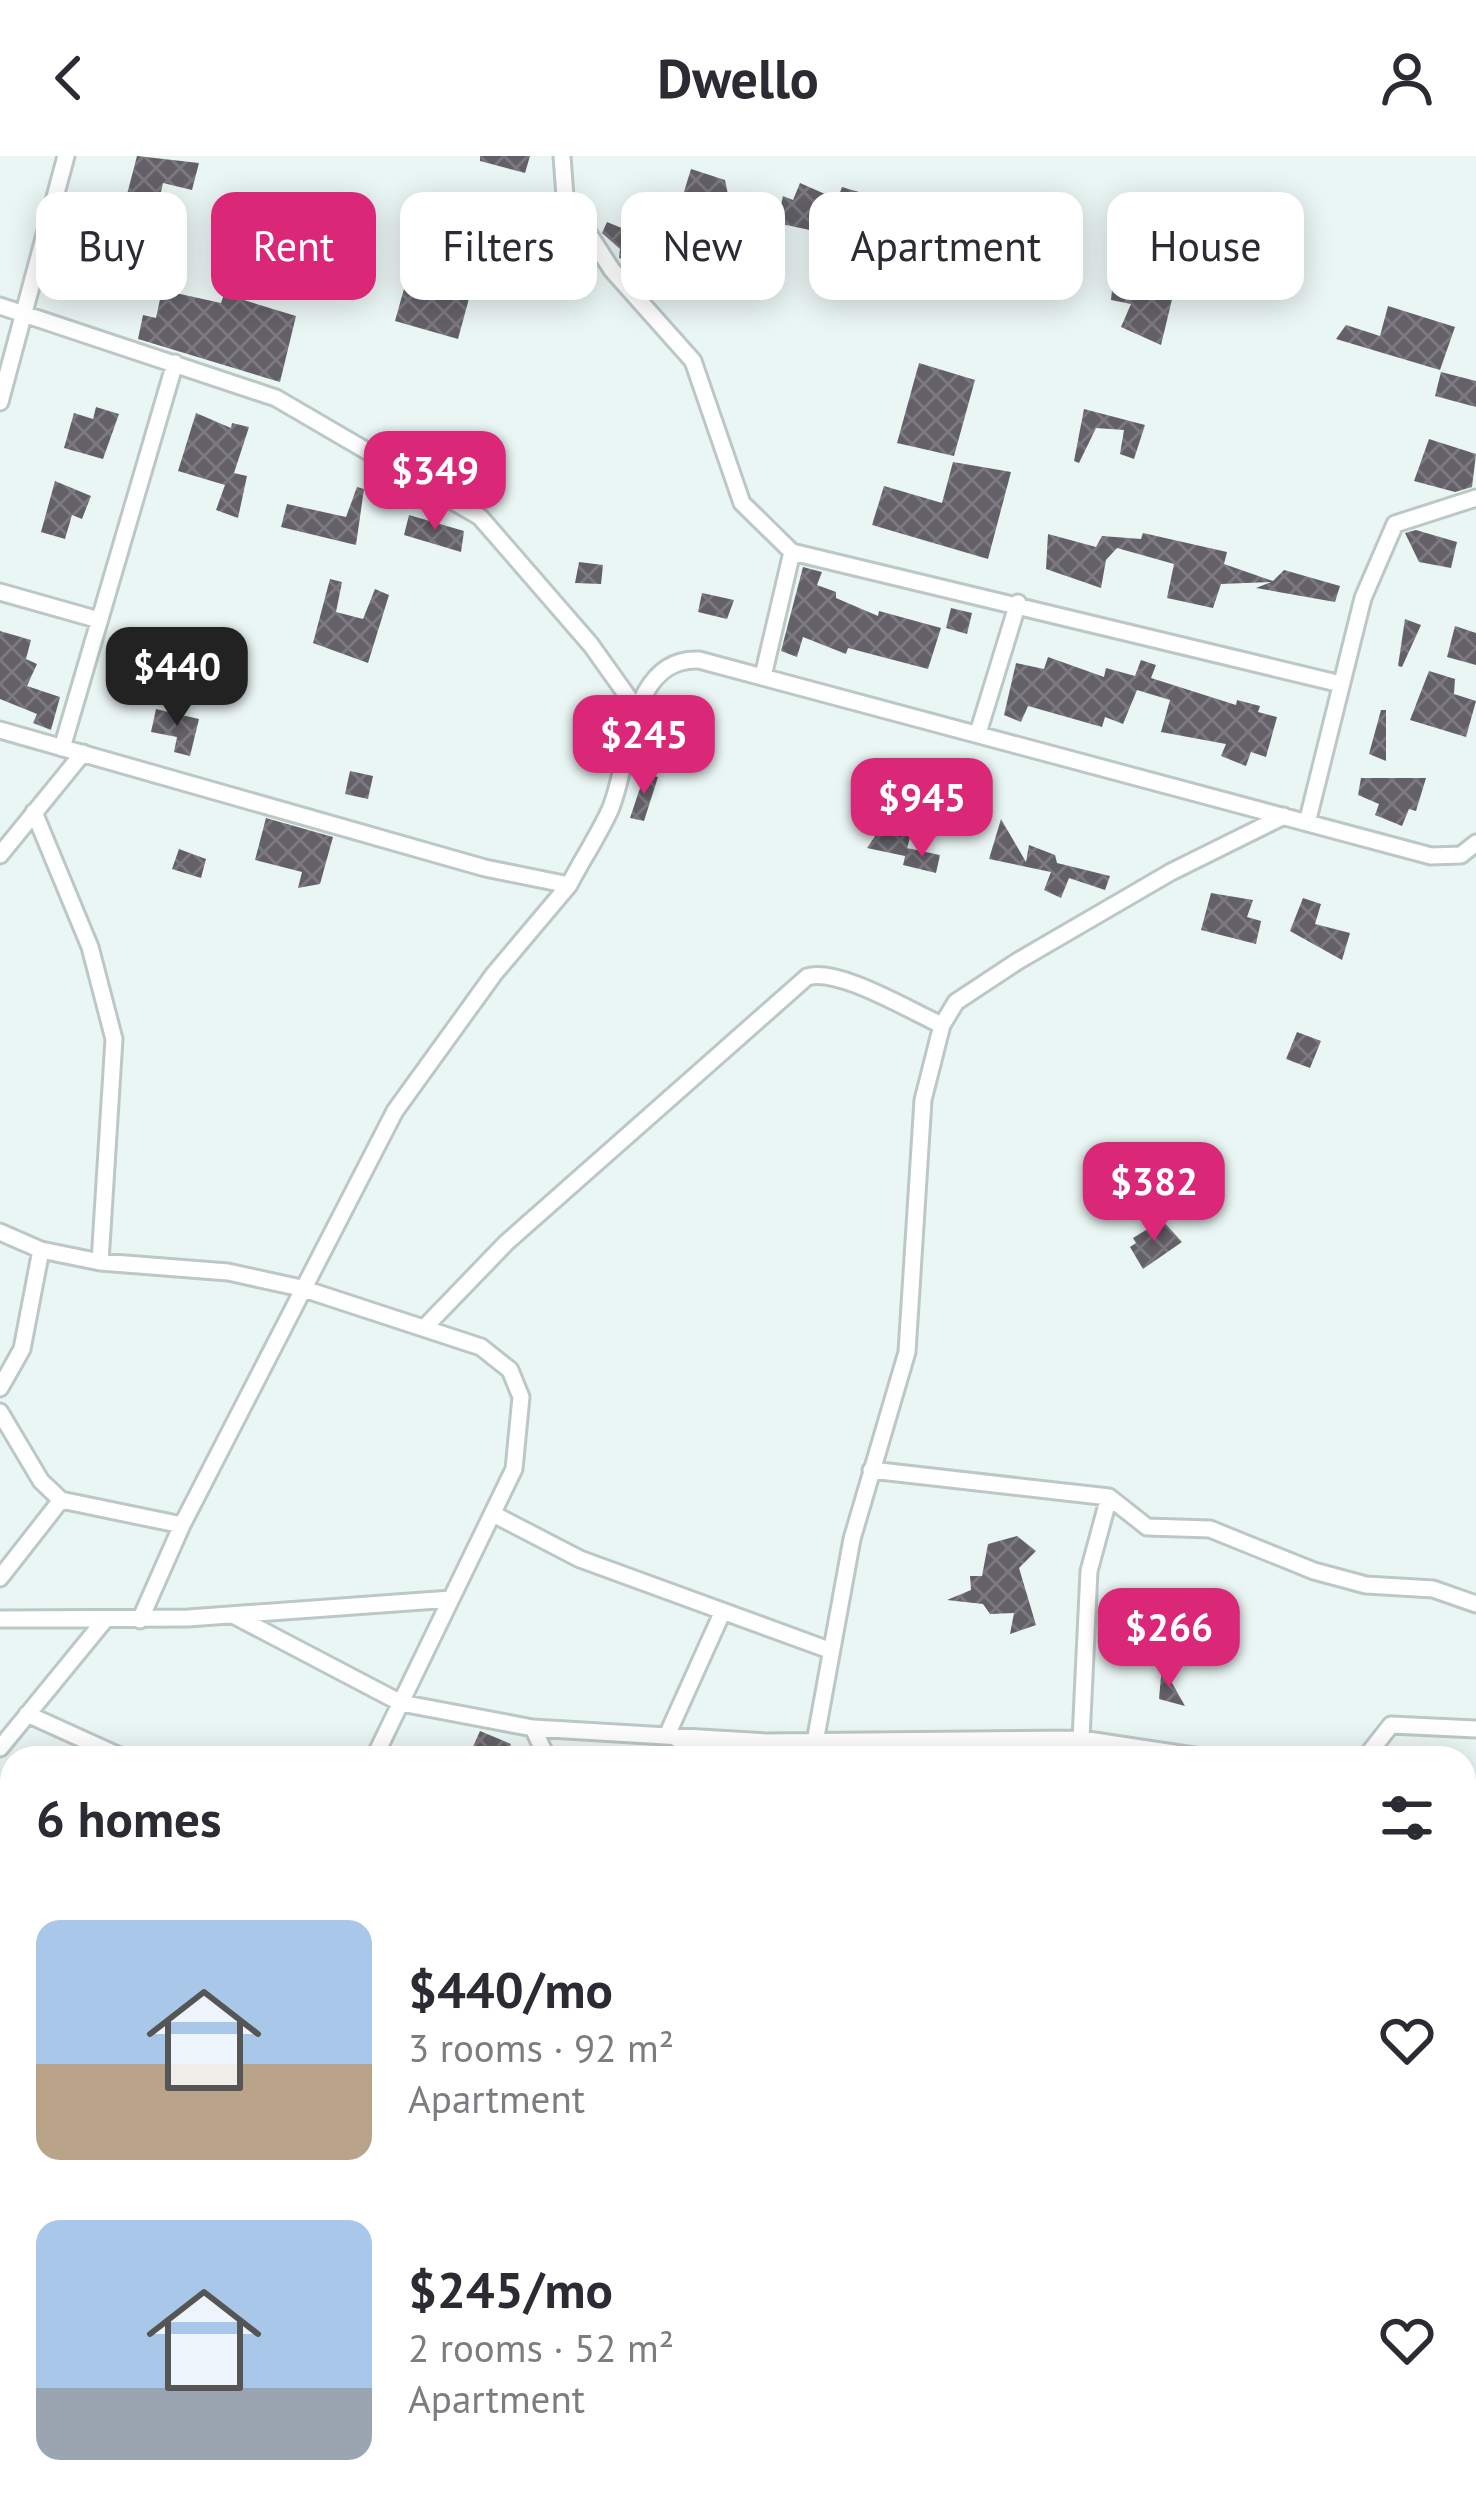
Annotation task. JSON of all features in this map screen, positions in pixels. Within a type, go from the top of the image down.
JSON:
[{"type":"street","points":[[0,402],[66,156]]},
{"type":"street","points":[[562,156],[565,197],[612,270],[693,362],[742,503],[792,552],[1341,684]]},
{"type":"street","points":[[0,306],[276,398],[480,517],[591,644],[638,711]]},
{"type":"street","points":[[62,748],[175,362]]},
{"type":"street","points":[[1307,823],[1363,598],[1396,524],[1476,498]]},
{"type":"street","points":[[763,676],[792,552]]},
{"type":"street","points":[[0,592],[99,620]]},
{"type":"street","points":[[978,734],[1018,604]]},
{"type":"street","points":[[140,1620],[182,1525],[395,1111],[494,974],[569,885],[611,807],[638,711],[658,672],[677,659],[763,676],[1431,856],[1461,855],[1476,843]]},
{"type":"street","points":[[0,730],[485,868],[569,885]]},
{"type":"street","points":[[0,855],[83,753]]},
{"type":"street","points":[[34,812],[90,947],[113,1039],[100,1262]]},
{"type":"street","points":[[815,1742],[829,1650],[871,1470],[907,1352],[923,1100],[941,1025],[956,1002],[1018,961],[1171,872],[1284,816]]},
{"type":"street","points":[[424,1328],[506,1243],[806,977],[821,972],[941,1025]]},
{"type":"street","points":[[0,1232],[41,1250],[100,1262],[227,1272],[301,1288],[481,1347],[510,1370],[520,1397],[514,1469],[380,1746]]},
{"type":"street","points":[[0,1388],[22,1349],[41,1250]]},
{"type":"street","points":[[0,1412],[41,1481],[61,1500],[182,1525]]},
{"type":"street","points":[[871,1470],[1108,1497],[1147,1527],[1210,1529],[1366,1585],[1433,1589],[1476,1604]]},
{"type":"street","points":[[1081,1739],[1089,1570],[1108,1497]]},
{"type":"street","points":[[0,1577],[61,1500]]},
{"type":"street","points":[[493,1514],[580,1558],[829,1650]]},
{"type":"street","points":[[0,1619],[140,1620],[451,1599]]},
{"type":"street","points":[[668,1733],[723,1611]]},
{"type":"street","points":[[233,1615],[401,1703],[533,1728],[815,1742],[1081,1739],[1127,1746]]},
{"type":"street","points":[[2,1746],[104,1621]]},
{"type":"street","points":[[27,1714],[98,1746]]},
{"type":"street","points":[[1374,1746],[1390,1726],[1476,1730]]},
{"type":"street","points":[[533,1728],[541,1746]]},
{"type":"street","points":[[668,1733],[688,1746]]},
{"type":"street","points":[[916,1742],[922,1746]]},
{"type":"building","points":[[137,156],[199,163],[192,190],[163,183],[161,192],[128,192]]},
{"type":"building","points":[[480,156],[530,156],[525,173],[480,161]]},
{"type":"building","points":[[691,169],[725,180],[728,192],[684,192]]},
{"type":"building","points":[[800,183],[820,192],[809,192],[809,230],[785,225],[785,197],[793,200]]},
{"type":"building","points":[[607,222],[621,228],[621,258],[620,249],[602,233]]},
{"type":"building","points":[[187,296],[221,303],[244,300],[296,316],[280,382],[138,339],[143,315],[156,318],[160,300],[187,300]]},
{"type":"building","points":[[401,300],[469,300],[458,339],[395,321]]},
{"type":"building","points":[[1111,300],[1172,300],[1161,345],[1121,327],[1131,304]]},
{"type":"building","points":[[1388,306],[1455,327],[1440,370],[1336,339],[1346,325],[1380,336]]},
{"type":"building","points":[[919,363],[975,380],[954,456],[897,443]]},
{"type":"building","points":[[1441,372],[1476,381],[1476,407],[1435,396]]},
{"type":"building","points":[[96,407],[119,414],[103,459],[64,448],[74,413],[93,419]]},
{"type":"building","points":[[1084,409],[1145,425],[1134,459],[1120,454],[1124,430],[1096,428],[1079,463],[1074,461]]},
{"type":"building","points":[[196,413],[231,428],[232,423],[249,427],[234,473],[247,476],[238,518],[216,510],[225,485],[178,471]]},
{"type":"building","points":[[1429,439],[1476,454],[1472,487],[1455,492],[1414,481]]},
{"type":"building","points":[[953,462],[1011,472],[988,559],[872,525],[884,486],[942,503]]},
{"type":"building","points":[[55,481],[91,496],[82,519],[72,515],[65,539],[41,532]]},
{"type":"building","points":[[357,487],[364,489],[356,545],[281,527],[287,504],[346,517]]},
{"type":"building","points":[[409,515],[464,531],[461,552],[404,535]]},
{"type":"building","points":[[1416,530],[1457,542],[1451,568],[1419,562],[1405,533]]},
{"type":"building","points":[[1143,533],[1227,552],[1224,564],[1273,581],[1284,570],[1340,586],[1335,602],[1256,588],[1271,582],[1221,584],[1213,608],[1167,598],[1174,564],[1117,548],[1106,560],[1101,588],[1046,569],[1048,534],[1096,547],[1102,536],[1141,539]]},
{"type":"building","points":[[579,562],[603,565],[601,584],[575,583]]},
{"type":"building","points":[[803,567],[822,572],[817,585],[836,592],[836,598],[878,616],[879,611],[941,628],[928,669],[848,648],[846,654],[803,637],[797,657],[781,651]]},
{"type":"building","points":[[330,579],[342,582],[336,612],[363,619],[375,589],[389,595],[368,663],[313,643]]},
{"type":"building","points":[[702,593],[734,600],[727,619],[698,612]]},
{"type":"building","points":[[951,608],[972,613],[967,634],[946,628]]},
{"type":"building","points":[[1405,619],[1421,625],[1402,667],[1398,666]]},
{"type":"building","points":[[1455,626],[1476,633],[1476,665],[1447,657]]},
{"type":"building","points":[[0,631],[31,640],[26,659],[37,664],[27,686],[60,697],[51,730],[33,723],[37,714],[0,699]]},
{"type":"building","points":[[1048,657],[1104,677],[1106,668],[1135,676],[1141,660],[1156,665],[1151,678],[1236,705],[1237,700],[1260,706],[1258,712],[1277,717],[1266,757],[1251,752],[1246,766],[1221,756],[1226,744],[1161,732],[1170,700],[1137,690],[1123,724],[1105,717],[1102,727],[1028,706],[1021,722],[1004,715],[1016,663],[1044,669]]},
{"type":"building","points":[[1429,671],[1455,679],[1454,694],[1476,701],[1466,737],[1410,720]]},
{"type":"building","points":[[156,709],[199,719],[190,756],[174,752],[177,737],[151,732]]},
{"type":"building","points":[[1381,710],[1386,710],[1386,761],[1369,754]]},
{"type":"building","points":[[350,771],[373,776],[368,799],[345,794]]},
{"type":"building","points":[[645,773],[658,777],[644,821],[630,818]]},
{"type":"building","points":[[1361,778],[1426,778],[1416,811],[1409,809],[1402,826],[1375,815],[1379,804],[1358,795]]},
{"type":"building","points":[[889,800],[918,808],[905,856],[867,848],[882,826]]},
{"type":"building","points":[[266,818],[333,837],[320,884],[298,888],[302,872],[255,860]]},
{"type":"building","points":[[1001,819],[1026,862],[1029,845],[1055,855],[1057,863],[1110,876],[1105,890],[1069,878],[1061,898],[1044,890],[1051,872],[989,859]]},
{"type":"building","points":[[907,848],[940,855],[936,873],[903,865]]},
{"type":"building","points":[[179,849],[206,859],[201,878],[172,869]]},
{"type":"building","points":[[1211,893],[1253,900],[1247,917],[1261,921],[1256,944],[1201,930]]},
{"type":"building","points":[[1303,898],[1321,904],[1315,924],[1350,933],[1342,960],[1290,931]]},
{"type":"building","points":[[1297,1032],[1321,1041],[1310,1068],[1286,1059]]},
{"type":"building","points":[[1162,1220],[1182,1242],[1143,1269],[1130,1247],[1136,1243],[1133,1238]]},
{"type":"building","points":[[1017,1536],[1036,1551],[1019,1568],[1036,1625],[1010,1634],[1014,1613],[990,1614],[983,1604],[947,1600],[971,1590],[970,1576],[982,1576],[988,1544]]},
{"type":"building","points":[[1162,1665],[1185,1706],[1159,1699]]},
{"type":"building","points":[[480,1731],[511,1744],[510,1746],[473,1746]]}]
